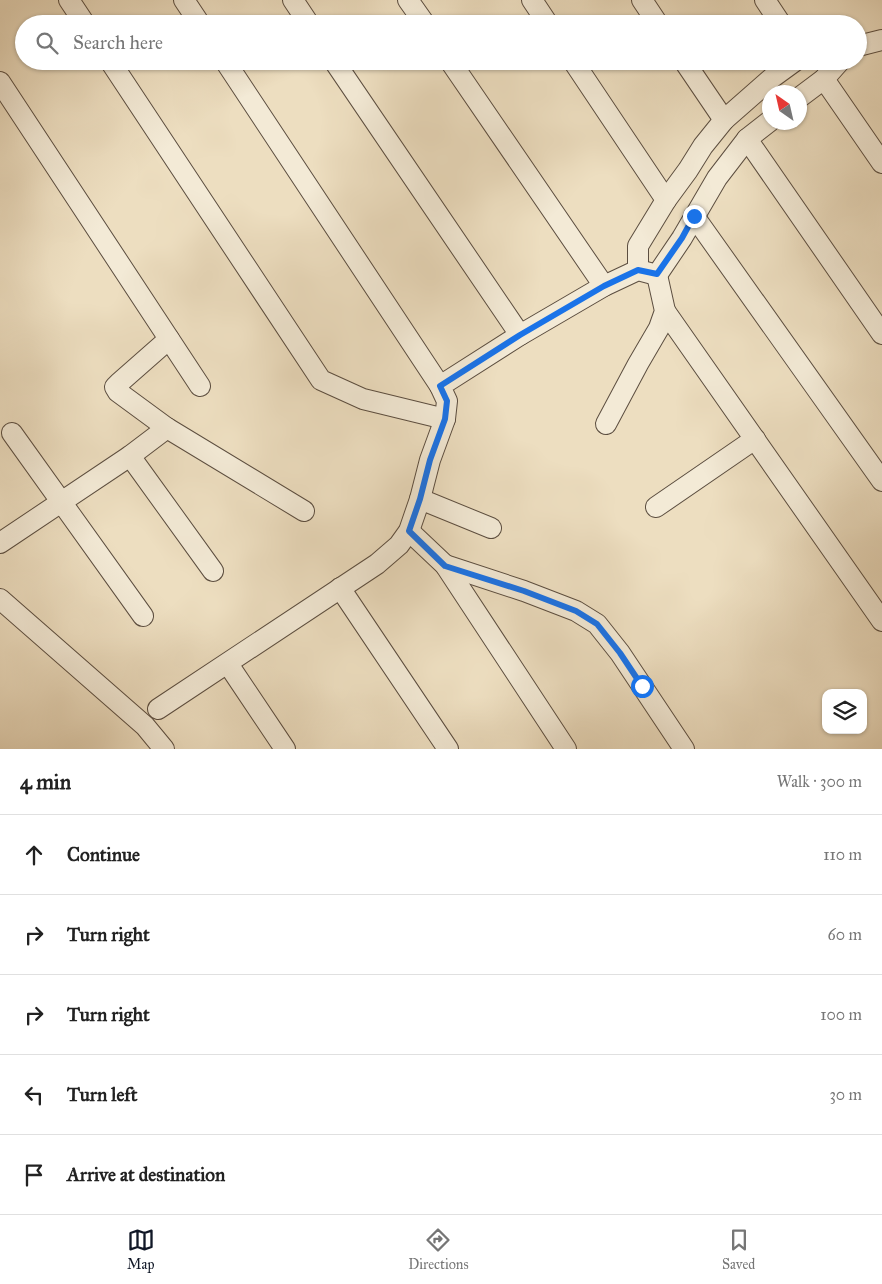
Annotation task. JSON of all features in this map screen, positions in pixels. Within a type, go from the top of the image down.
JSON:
[{"type":"street","points":[[69,0],[79,15]]},
{"type":"street","points":[[184,0],[194,15]]},
{"type":"street","points":[[293,0],[303,15]]},
{"type":"street","points":[[408,0],[419,15]]},
{"type":"street","points":[[532,0],[542,15]]},
{"type":"street","points":[[642,0],[652,15]]},
{"type":"street","points":[[765,0],[775,15]]},
{"type":"street","points":[[867,44],[882,40]]},
{"type":"street","points":[[116,70],[321,380],[363,399],[445,419]]},
{"type":"street","points":[[158,710],[377,564],[399,545],[409,531],[430,460],[445,419],[447,401],[440,386],[231,70]]},
{"type":"street","points":[[340,70],[520,335]]},
{"type":"street","points":[[456,70],[604,286]]},
{"type":"street","points":[[579,70],[666,200]]},
{"type":"street","points":[[690,70],[724,120]]},
{"type":"street","points":[[783,70],[724,120],[703,146],[666,200],[638,246],[647,272],[665,310],[882,621]]},
{"type":"street","points":[[807,92],[824,79],[832,70]]},
{"type":"street","points":[[824,79],[882,163]]},
{"type":"street","points":[[0,82],[200,386]]},
{"type":"street","points":[[440,386],[520,335],[604,286],[647,272],[682,238],[717,178],[747,139],[762,127]]},
{"type":"street","points":[[747,139],[882,334]]},
{"type":"street","points":[[694,216],[882,481]]},
{"type":"street","points":[[606,424],[638,364],[660,328],[665,310]]},
{"type":"street","points":[[169,339],[115,387],[118,392],[167,428],[304,510]]},
{"type":"street","points":[[0,544],[130,456],[167,428]]},
{"type":"street","points":[[12,433],[143,616]]},
{"type":"street","points":[[656,507],[755,439]]},
{"type":"street","points":[[130,456],[213,571]]},
{"type":"street","points":[[420,499],[491,528]]},
{"type":"street","points":[[409,531],[445,566],[566,749]]},
{"type":"street","points":[[445,566],[524,591],[576,611],[597,624],[620,653],[684,749]]},
{"type":"street","points":[[340,588],[448,749]]},
{"type":"street","points":[[0,599],[145,726],[164,749]]},
{"type":"street","points":[[228,664],[285,749]]},
{"type":"route","points":[[642,686],[620,653],[597,624],[576,611],[524,591],[445,566],[409,531],[430,460],[445,419],[447,401],[440,386],[520,335],[604,286],[638,270],[657,274],[682,238],[694,216]]}]
